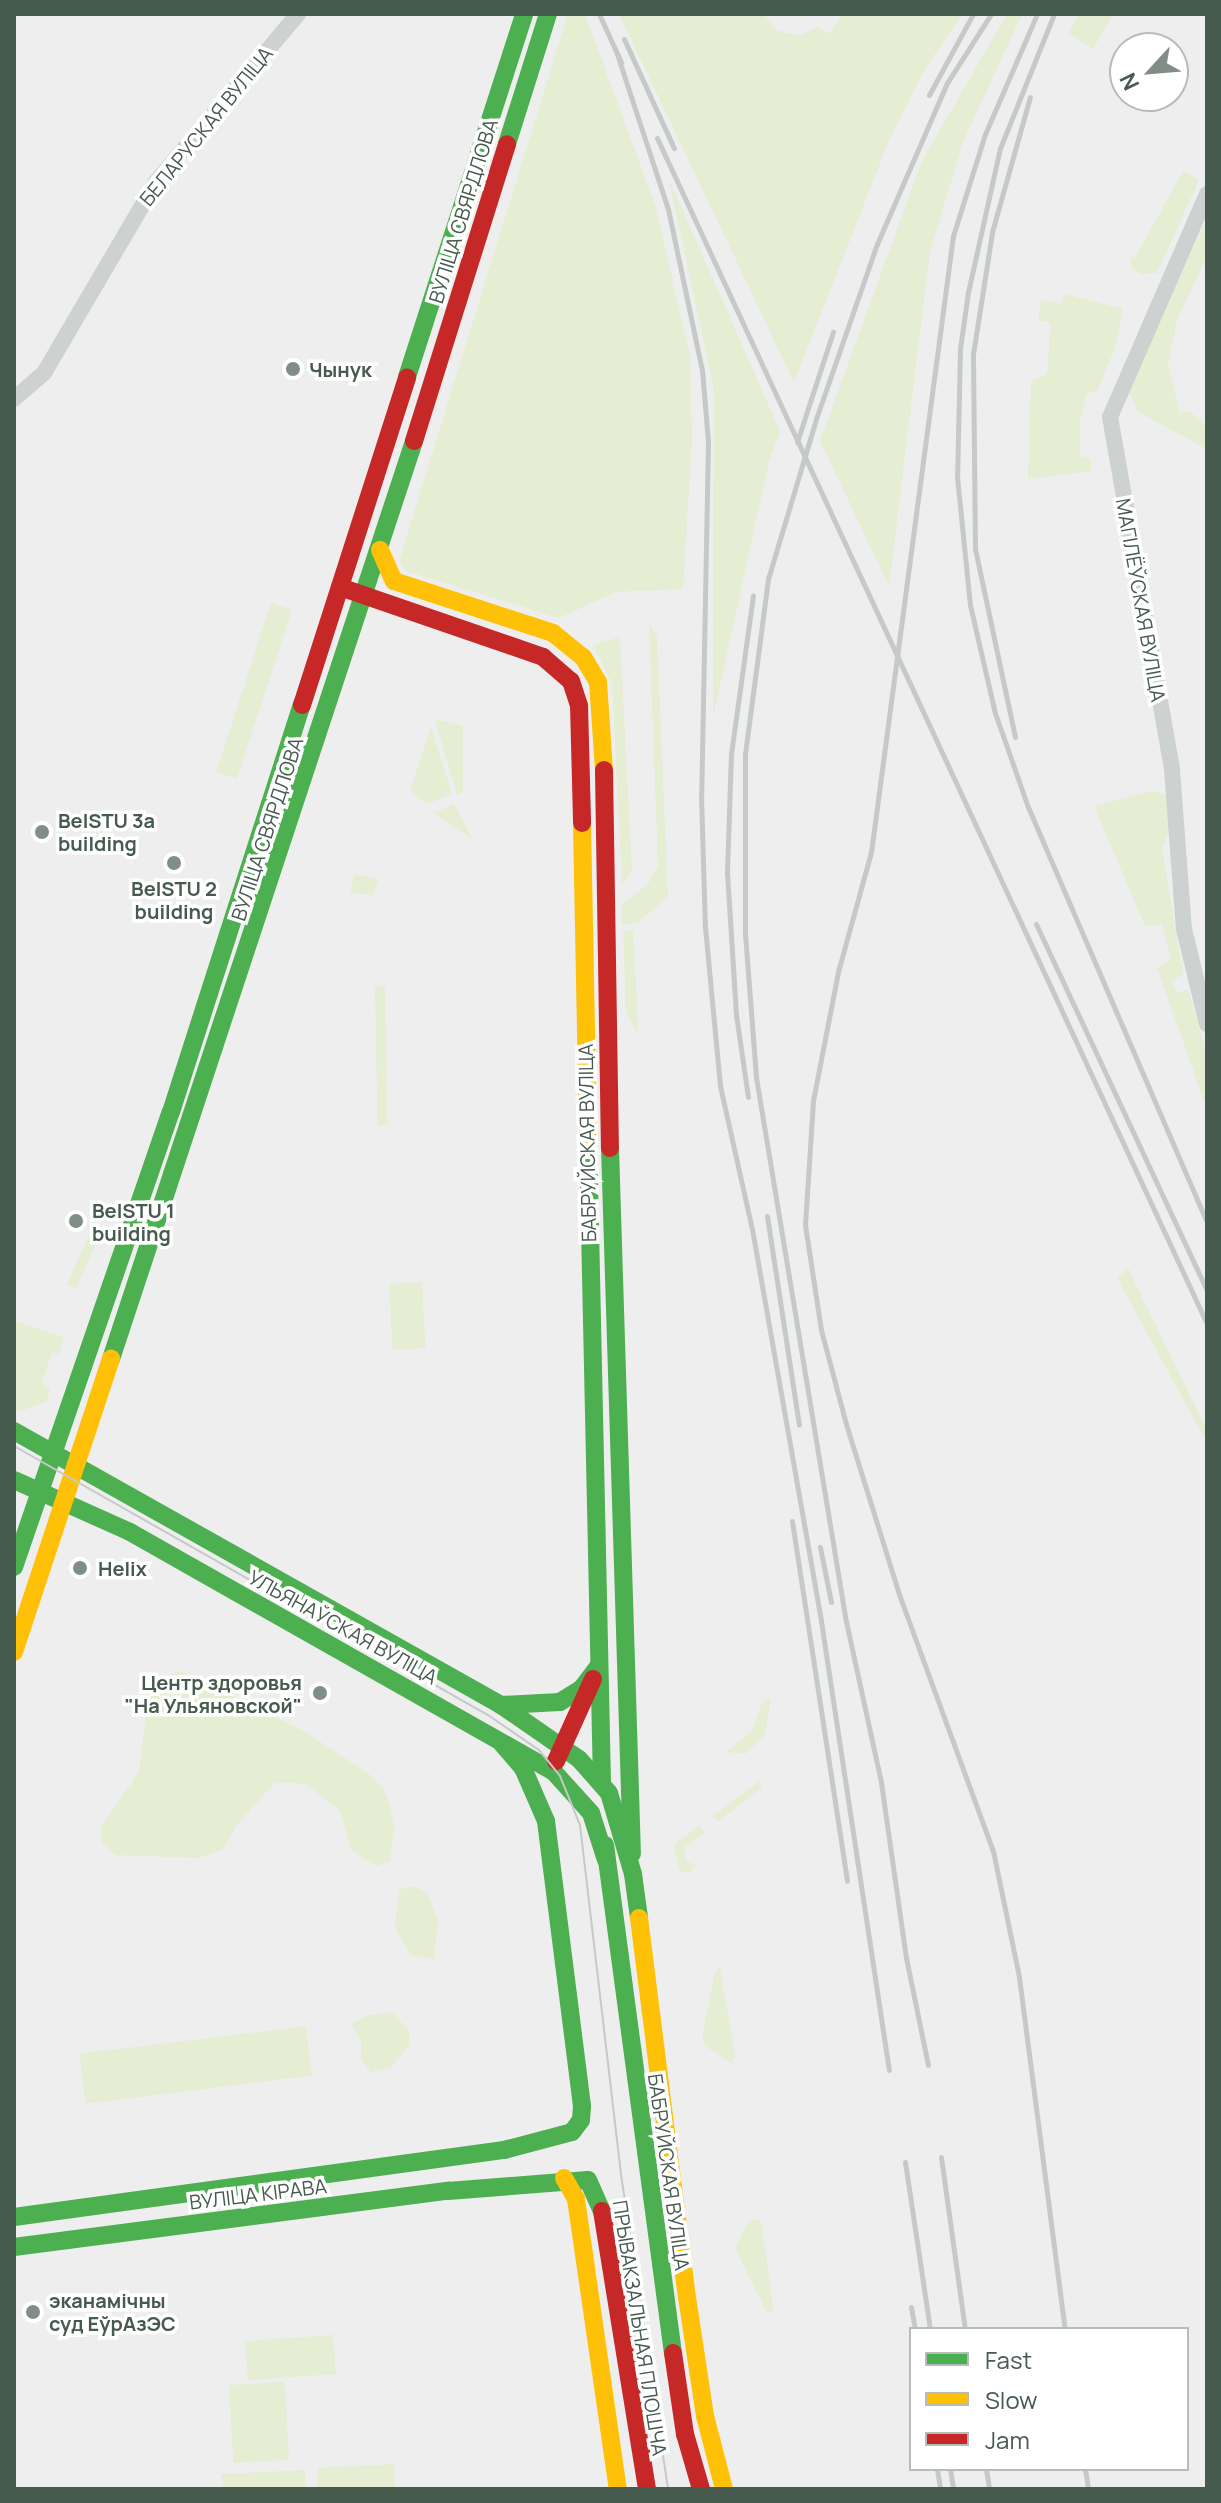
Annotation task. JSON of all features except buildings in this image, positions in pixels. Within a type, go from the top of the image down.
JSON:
[{"type":"main road","name":"ВУЛІЦА СВЯРДЛОВА","points":[[14,1567],[37,1491],[171,1112],[524,14]]},
{"type":"main road","name":"ВУЛІЦА СВЯРДЛОВА","points":[[14,1652],[366,595],[548,14]]},
{"type":"main road","name":"БАБРУЙСКАЯ ВУЛІЦА","points":[[380,550],[386,573],[394,581],[553,633],[583,657],[598,682],[603,714],[613,1358],[633,1874]]},
{"type":"main road","name":"БАБРУЙСКАЯ ВУЛІЦА","points":[[340,587],[543,657],[571,681],[579,705],[602,1783],[622,1823],[633,1874],[687,2297],[705,2416],[724,2489]]},
{"type":"main road","name":"УЛЬЯНАЎСКАЯ ВУЛІЦА","points":[[14,1431],[405,1648],[501,1705],[560,1744],[602,1783]]},
{"type":"main road","name":"УЛЬЯНАЎСКАЯ ВУЛІЦА","points":[[14,1480],[130,1532],[553,1771],[591,1813],[606,1860]]},
{"type":"main road","points":[[372,1668],[392,1662],[405,1648]]},
{"type":"main road","points":[[501,1705],[560,1702],[582,1688],[598,1667]]},
{"type":"main road","points":[[546,1821],[560,1744],[598,1667]]},
{"type":"main road","points":[[499,1740],[523,1768],[546,1821]]},
{"type":"main road","points":[[602,1783],[606,1860]]},
{"type":"main road","name":"ВУЛІЦА КІРАВА","points":[[14,2217],[504,2150],[572,2132],[581,2120],[582,2106],[546,1821]]},
{"type":"main road","name":"БАБРУЙСКАЯ ВУЛІЦА","points":[[606,1860],[685,2434],[701,2489]]},
{"type":"main road","points":[[504,2150],[517,2167],[507,2185]]},
{"type":"main road","points":[[564,2178],[576,2199],[618,2489]]},
{"type":"main road","name":"ВУЛІЦА КІРАВА","points":[[14,2247],[564,2178]]},
{"type":"main road","name":"ПРЫВАКЗАЛЬНАЯ ПЛОШЧА","points":[[564,2178],[588,2180],[600,2202],[647,2489]]},
{"type":"street","name":"БЕЛАРУСКАЯ ВУЛІЦА","points":[[14,399],[44,373],[156,182],[298,14]]},
{"type":"street","name":"МАГІЛЁЎСКАЯ ВУЛІЦА","points":[[1207,194],[1110,417],[1172,770],[1184,929],[1207,1024]]},
{"type":"green space","points":[[568,14],[585,14],[656,208],[690,356],[692,440],[683,589],[616,592],[559,618],[406,571],[399,561]]},
{"type":"green space","points":[[619,14],[764,14],[775,30],[799,36],[817,27],[829,34],[843,14],[962,14],[925,69],[890,138],[794,382]]},
{"type":"green space","points":[[1007,14],[1022,14],[963,142],[930,252],[889,586],[820,441],[922,161]]},
{"type":"green space","points":[[1079,14],[1113,14],[1093,49],[1069,33]]},
{"type":"green space","points":[[1183,171],[1199,180],[1157,273],[1141,274],[1131,267],[1130,256],[1135,258]]},
{"type":"green space","points":[[668,177],[780,431],[769,462],[713,718],[714,390]]},
{"type":"green space","points":[[1207,219],[1207,256],[1177,320],[1168,365],[1180,414],[1190,411],[1207,428],[1207,449],[1138,412],[1129,392],[1137,359]]},
{"type":"green space","points":[[1065,294],[1123,309],[1115,348],[1097,391],[1086,394],[1080,422],[1080,456],[1090,458],[1092,471],[1028,479],[1031,381],[1047,374],[1051,323],[1038,320],[1041,300],[1061,304]]},
{"type":"green space","points":[[271,603],[292,610],[237,779],[216,772]]},
{"type":"green space","points":[[649,624],[657,636],[668,897],[637,923],[622,924],[622,905],[648,884],[658,865]]},
{"type":"green space","points":[[620,637],[632,870],[622,884],[612,684],[593,645]]},
{"type":"green space","points":[[435,719],[463,726],[463,792],[457,795]]},
{"type":"green space","points":[[431,727],[452,794],[427,804],[410,791]]},
{"type":"green space","points":[[1153,791],[1166,795],[1170,828],[1162,848],[1183,974],[1172,981],[1176,993],[1188,989],[1207,1055],[1207,1109],[1157,968],[1171,959],[1162,924],[1145,926],[1094,806]]},
{"type":"green space","points":[[454,804],[473,840],[434,813]]},
{"type":"green space","points":[[355,874],[378,879],[373,895],[350,893]]},
{"type":"green space","points":[[633,930],[637,1033],[626,1012],[623,931]]},
{"type":"green space","points":[[375,986],[385,986],[387,1125],[377,1125]]},
{"type":"green space","points":[[88,1237],[97,1241],[76,1289],[67,1285]]},
{"type":"green space","points":[[1128,1268],[1207,1431],[1207,1443],[1117,1278]]},
{"type":"green space","points":[[422,1282],[425,1348],[392,1350],[389,1284]]},
{"type":"green space","points":[[14,1321],[64,1337],[59,1354],[52,1353],[42,1383],[50,1389],[47,1401],[19,1412],[14,1410]]},
{"type":"green space","points":[[180,1671],[304,1731],[369,1774],[383,1788],[390,1806],[394,1826],[390,1862],[376,1866],[351,1850],[340,1811],[306,1784],[275,1782],[236,1826],[223,1849],[198,1858],[116,1855],[102,1842],[100,1828],[139,1772],[148,1699],[163,1677]]},
{"type":"green space","points":[[771,1698],[765,1735],[745,1754],[726,1752],[752,1731],[762,1703]]},
{"type":"green space","points":[[759,1781],[762,1787],[718,1822],[713,1816]]},
{"type":"green space","points":[[700,1825],[705,1833],[685,1847],[686,1861],[696,1865],[689,1873],[679,1871],[674,1845]]},
{"type":"green space","points":[[412,1886],[427,1892],[438,1920],[434,1959],[411,1955],[395,1928],[399,1890]]},
{"type":"green space","points":[[720,1968],[735,2056],[731,2063],[705,2046],[702,2037],[715,1972]]},
{"type":"green space","points":[[392,2012],[409,2031],[409,2045],[391,2068],[371,2072],[361,2059],[361,2041],[351,2024],[366,2016]]},
{"type":"green space","points":[[306,2026],[312,2076],[86,2103],[80,2054]]},
{"type":"green space","points":[[759,2220],[774,2313],[766,2311],[735,2248],[749,2221]]},
{"type":"green space","points":[[333,2335],[336,2374],[248,2380],[245,2341]]},
{"type":"green space","points":[[285,2382],[289,2460],[233,2463],[229,2385]]},
{"type":"green space","points":[[394,2464],[395,2489],[318,2489],[317,2468]]},
{"type":"green space","points":[[305,2470],[306,2489],[223,2489],[221,2474]]},
{"type":"tram line","points":[[14,1446],[488,1715],[539,1750],[560,1776],[580,1825],[622,2181],[668,2489]]},
{"type":"railway","points":[[599,14],[621,62]]},
{"type":"railway","points":[[929,95],[973,14]]},
{"type":"railway","points":[[928,2065],[906,1958],[881,1782],[846,1622],[756,1077],[745,933],[745,754],[768,579],[817,416],[877,244],[947,83],[991,14]]},
{"type":"railway","points":[[1037,14],[985,134],[953,236],[871,852],[838,972],[813,1101],[805,1225],[821,1330],[846,1424],[900,1597],[993,1851],[1019,1977],[1065,2327]]},
{"type":"railway","points":[[1054,14],[1000,148],[968,292],[960,349],[957,477],[970,605],[995,713],[1028,807],[1207,1223]]},
{"type":"railway","points":[[624,39],[674,148]]},
{"type":"railway","points":[[617,54],[668,209],[702,370],[708,442],[701,795],[705,927],[720,1086],[752,1229],[821,1621],[889,2070]]},
{"type":"railway","points":[[1015,737],[975,549],[973,354],[992,232],[1030,97]]},
{"type":"railway","points":[[657,138],[1207,1324]]},
{"type":"railway","points":[[797,442],[833,332]]},
{"type":"railway","points":[[748,1097],[736,1015],[727,873],[731,754],[753,596]]},
{"type":"railway","points":[[1036,924],[1207,1291]]},
{"type":"railway","points":[[767,1216],[799,1425]]},
{"type":"railway","points":[[792,1521],[847,1881]]},
{"type":"railway","points":[[820,1547],[831,1602]]},
{"type":"railway","points":[[941,2157],[965,2327]]},
{"type":"railway","points":[[905,2162],[930,2327]]},
{"type":"railway","points":[[911,2307],[915,2327]]},
{"type":"railway","points":[[937,2471],[940,2489]]},
{"type":"railway","points":[[950,2471],[953,2489]]},
{"type":"railway","points":[[986,2471],[989,2489]]},
{"type":"railway","points":[[1085,2471],[1088,2489]]},
{"type":"traffic: fast","points":[[407,377],[524,14]]},
{"type":"traffic: fast","points":[[507,144],[548,14]]},
{"type":"traffic: fast","points":[[111,1359],[414,441]]},
{"type":"traffic: fast","points":[[14,1567],[171,1112],[302,705]]},
{"type":"traffic: fast","points":[[588,1136],[602,1783]]},
{"type":"traffic: fast","points":[[610,1148],[632,1854]]},
{"type":"traffic: fast","points":[[14,1431],[501,1705],[579,1759],[609,1793],[633,1874],[639,1918]]},
{"type":"traffic: fast","points":[[14,1480],[130,1532],[553,1771],[591,1813],[606,1860]]},
{"type":"traffic: fast","points":[[501,1705],[560,1702],[582,1688],[598,1667]]},
{"type":"traffic: fast","points":[[14,2217],[504,2150],[572,2132],[581,2120],[582,2106],[546,1821],[523,1768],[502,1744]]},
{"type":"traffic: fast","points":[[605,1845],[673,2353]]},
{"type":"traffic: fast","points":[[14,2247],[448,2191],[588,2180],[602,2211]]},
{"type":"traffic: slow","points":[[380,550],[394,581],[553,633],[583,657],[598,682],[604,770]]},
{"type":"traffic: slow","points":[[582,823],[588,1136]]},
{"type":"traffic: slow","points":[[14,1652],[111,1359]]},
{"type":"traffic: slow","points":[[639,1918],[687,2297],[705,2416],[724,2489]]},
{"type":"traffic: slow","points":[[564,2178],[576,2199],[618,2489]]},
{"type":"traffic: jam","points":[[414,441],[507,144]]},
{"type":"traffic: jam","points":[[302,705],[407,377]]},
{"type":"traffic: jam","points":[[340,587],[543,657],[571,681],[579,705],[582,823]]},
{"type":"traffic: jam","points":[[604,770],[610,1148]]},
{"type":"traffic: jam","points":[[556,1761],[593,1679]]},
{"type":"traffic: jam","points":[[602,2211],[647,2489]]},
{"type":"traffic: jam","points":[[673,2353],[685,2434],[701,2489]]},
{"type":"place","name":"Чынук","points":[[293,369]]},
{"type":"place","name":"BelSTU 3a building","points":[[42,832]]},
{"type":"place","name":"BelSTU 2 building","points":[[174,863]]},
{"type":"place","name":"BelSTU 1 building","points":[[76,1221]]},
{"type":"place","name":"Helix","points":[[80,1568]]},
{"type":"place","name":"Центр здоровья \"На Ульяновской\"","points":[[320,1693]]},
{"type":"place","name":"эканамічны суд ЕўрАзЭС","points":[[33,2312]]}]
